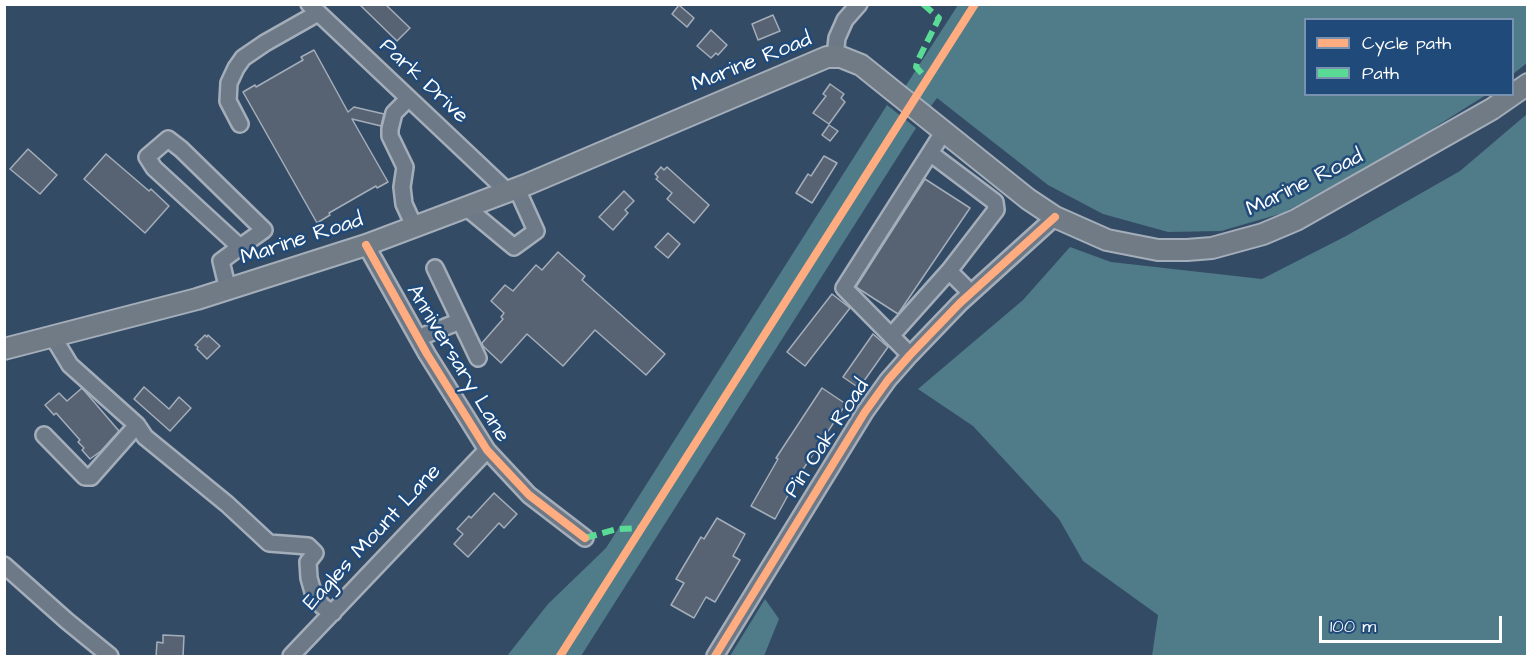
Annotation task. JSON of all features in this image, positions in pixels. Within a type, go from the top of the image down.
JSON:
[{"type":"main road","name":"Marine Road","points":[[4,349],[228,290],[415,228],[512,191],[818,59],[835,56],[851,59],[861,65],[1028,199],[1055,217],[1086,232],[1132,246],[1158,250],[1187,250],[1237,242],[1263,234],[1318,208],[1492,109],[1510,96]]},
{"type":"main road","name":"Marine Road","points":[[1514,93],[1527,84]]},
{"type":"street","points":[[835,56],[837,38],[845,20],[859,4]]},
{"type":"street","points":[[240,124],[228,101],[229,83],[236,68],[243,58],[313,9]]},
{"type":"street","name":"Park Drive","points":[[313,9],[408,99],[512,191]]},
{"type":"street","points":[[408,99],[394,113],[390,136],[405,167],[402,187],[404,204],[415,228]]},
{"type":"street","points":[[910,355],[844,288],[944,131]]},
{"type":"street","points":[[228,290],[221,261],[264,230],[168,139],[147,157],[154,168],[240,247]]},
{"type":"street","points":[[891,336],[949,271],[996,210],[995,202],[930,153]]},
{"type":"street","points":[[466,208],[514,247],[536,231],[512,191]]},
{"type":"street","name":"Pin Oak Road","points":[[715,657],[865,412],[910,355],[971,293],[1055,217]]},
{"type":"street","name":"Anniversary Lane","points":[[366,245],[472,430],[487,450],[529,495],[585,538]]},
{"type":"street","points":[[435,268],[478,358]]},
{"type":"street","points":[[949,271],[971,293]]},
{"type":"street","points":[[418,338],[460,321]]},
{"type":"street","points":[[53,337],[70,365],[137,426],[145,437],[227,504],[269,543],[308,546],[315,553],[308,562],[313,592],[322,606],[333,613]]},
{"type":"street","points":[[44,435],[85,477],[91,477],[137,426]]},
{"type":"street","name":"Eagles Mount Lane","points":[[291,657],[487,450]]},
{"type":"street","points":[[4,565],[110,657]]},
{"type":"shaded area","points":[[958,5],[1527,5],[1527,63],[1514,73],[1514,18],[1304,18],[1304,96],[1484,96],[1408,144],[1283,213],[1221,231],[1168,232],[1103,214],[1048,185],[937,98],[931,106],[905,87]]},
{"type":"shaded area","points":[[887,105],[916,128],[581,656],[507,656],[548,604],[606,548]]},
{"type":"shaded area","points":[[1527,114],[1527,656],[1152,656],[1158,615],[1083,561],[1059,519],[973,426],[918,389],[1023,300],[1070,247],[1111,262],[1262,279],[1346,236],[1460,171]]},
{"type":"shaded area","points":[[765,599],[779,619],[764,656],[730,656]]},
{"type":"building","points":[[359,4],[385,4],[410,28],[397,41]]},
{"type":"building","points":[[679,5],[694,18],[687,27],[672,14]]},
{"type":"building","points":[[773,15],[780,31],[758,40],[752,24]]},
{"type":"building","points":[[711,30],[727,45],[718,55],[716,53],[711,58],[697,46]]},
{"type":"building","points":[[314,50],[348,112],[354,107],[384,114],[381,126],[352,119],[388,182],[377,188],[376,186],[329,213],[330,215],[317,223],[243,92],[303,60],[301,57]]},
{"type":"building","points":[[830,84],[844,94],[841,98],[845,102],[829,124],[813,113],[826,96],[823,94]]},
{"type":"building","points":[[829,125],[838,131],[830,141],[822,135]]},
{"type":"building","points":[[28,149],[57,175],[40,194],[10,169]]},
{"type":"building","points":[[106,154],[169,206],[145,233],[84,179]]},
{"type":"building","points":[[824,156],[837,163],[812,203],[796,193],[808,174],[811,176]]},
{"type":"building","points":[[661,167],[664,170],[667,167],[709,205],[694,223],[667,199],[672,193],[656,179],[658,177],[655,174]]},
{"type":"building","points":[[925,179],[970,208],[898,314],[856,287]]},
{"type":"building","points":[[624,191],[634,201],[625,210],[628,213],[613,230],[599,217]]},
{"type":"building","points":[[668,233],[680,244],[668,258],[655,247]]},
{"type":"building","points":[[558,252],[585,276],[582,280],[665,354],[646,375],[595,330],[563,366],[527,334],[501,363],[483,346],[482,343],[503,319],[501,317],[504,313],[491,301],[505,285],[513,291],[536,265],[542,270]]},
{"type":"building","points":[[832,294],[850,308],[805,366],[787,352]]},
{"type":"building","points":[[873,334],[888,347],[859,388],[843,377]]},
{"type":"building","points":[[205,335],[220,346],[207,359],[195,345]]},
{"type":"building","points":[[144,387],[169,409],[179,397],[191,408],[170,431],[134,399]]},
{"type":"building","points":[[82,388],[119,431],[101,451],[90,459],[82,450],[84,448],[78,442],[80,440],[56,413],[54,415],[45,405],[59,393],[67,401]]},
{"type":"building","points":[[822,388],[846,404],[798,477],[775,519],[751,506],[778,459],[776,458]]},
{"type":"building","points":[[494,493],[517,514],[504,528],[499,523],[468,557],[454,544],[463,534],[457,529],[469,516],[471,518]]},
{"type":"building","points":[[717,518],[745,534],[733,556],[740,560],[715,602],[706,597],[694,618],[671,605],[684,583],[676,579],[701,537],[704,539]]},
{"type":"building","points":[[163,635],[184,636],[183,657],[156,657],[157,642],[163,643]]},
{"type":"marked path","points":[[923,4],[939,18],[916,67],[927,79]]},
{"type":"marked path","points":[[585,538],[617,529],[641,528]]},
{"type":"cycle path","points":[[560,656],[975,4]]},
{"type":"cycle path","points":[[715,656],[865,412],[888,380],[960,303],[1055,217]]},
{"type":"cycle path","points":[[366,245],[427,354],[487,450],[529,495],[585,538]]}]
